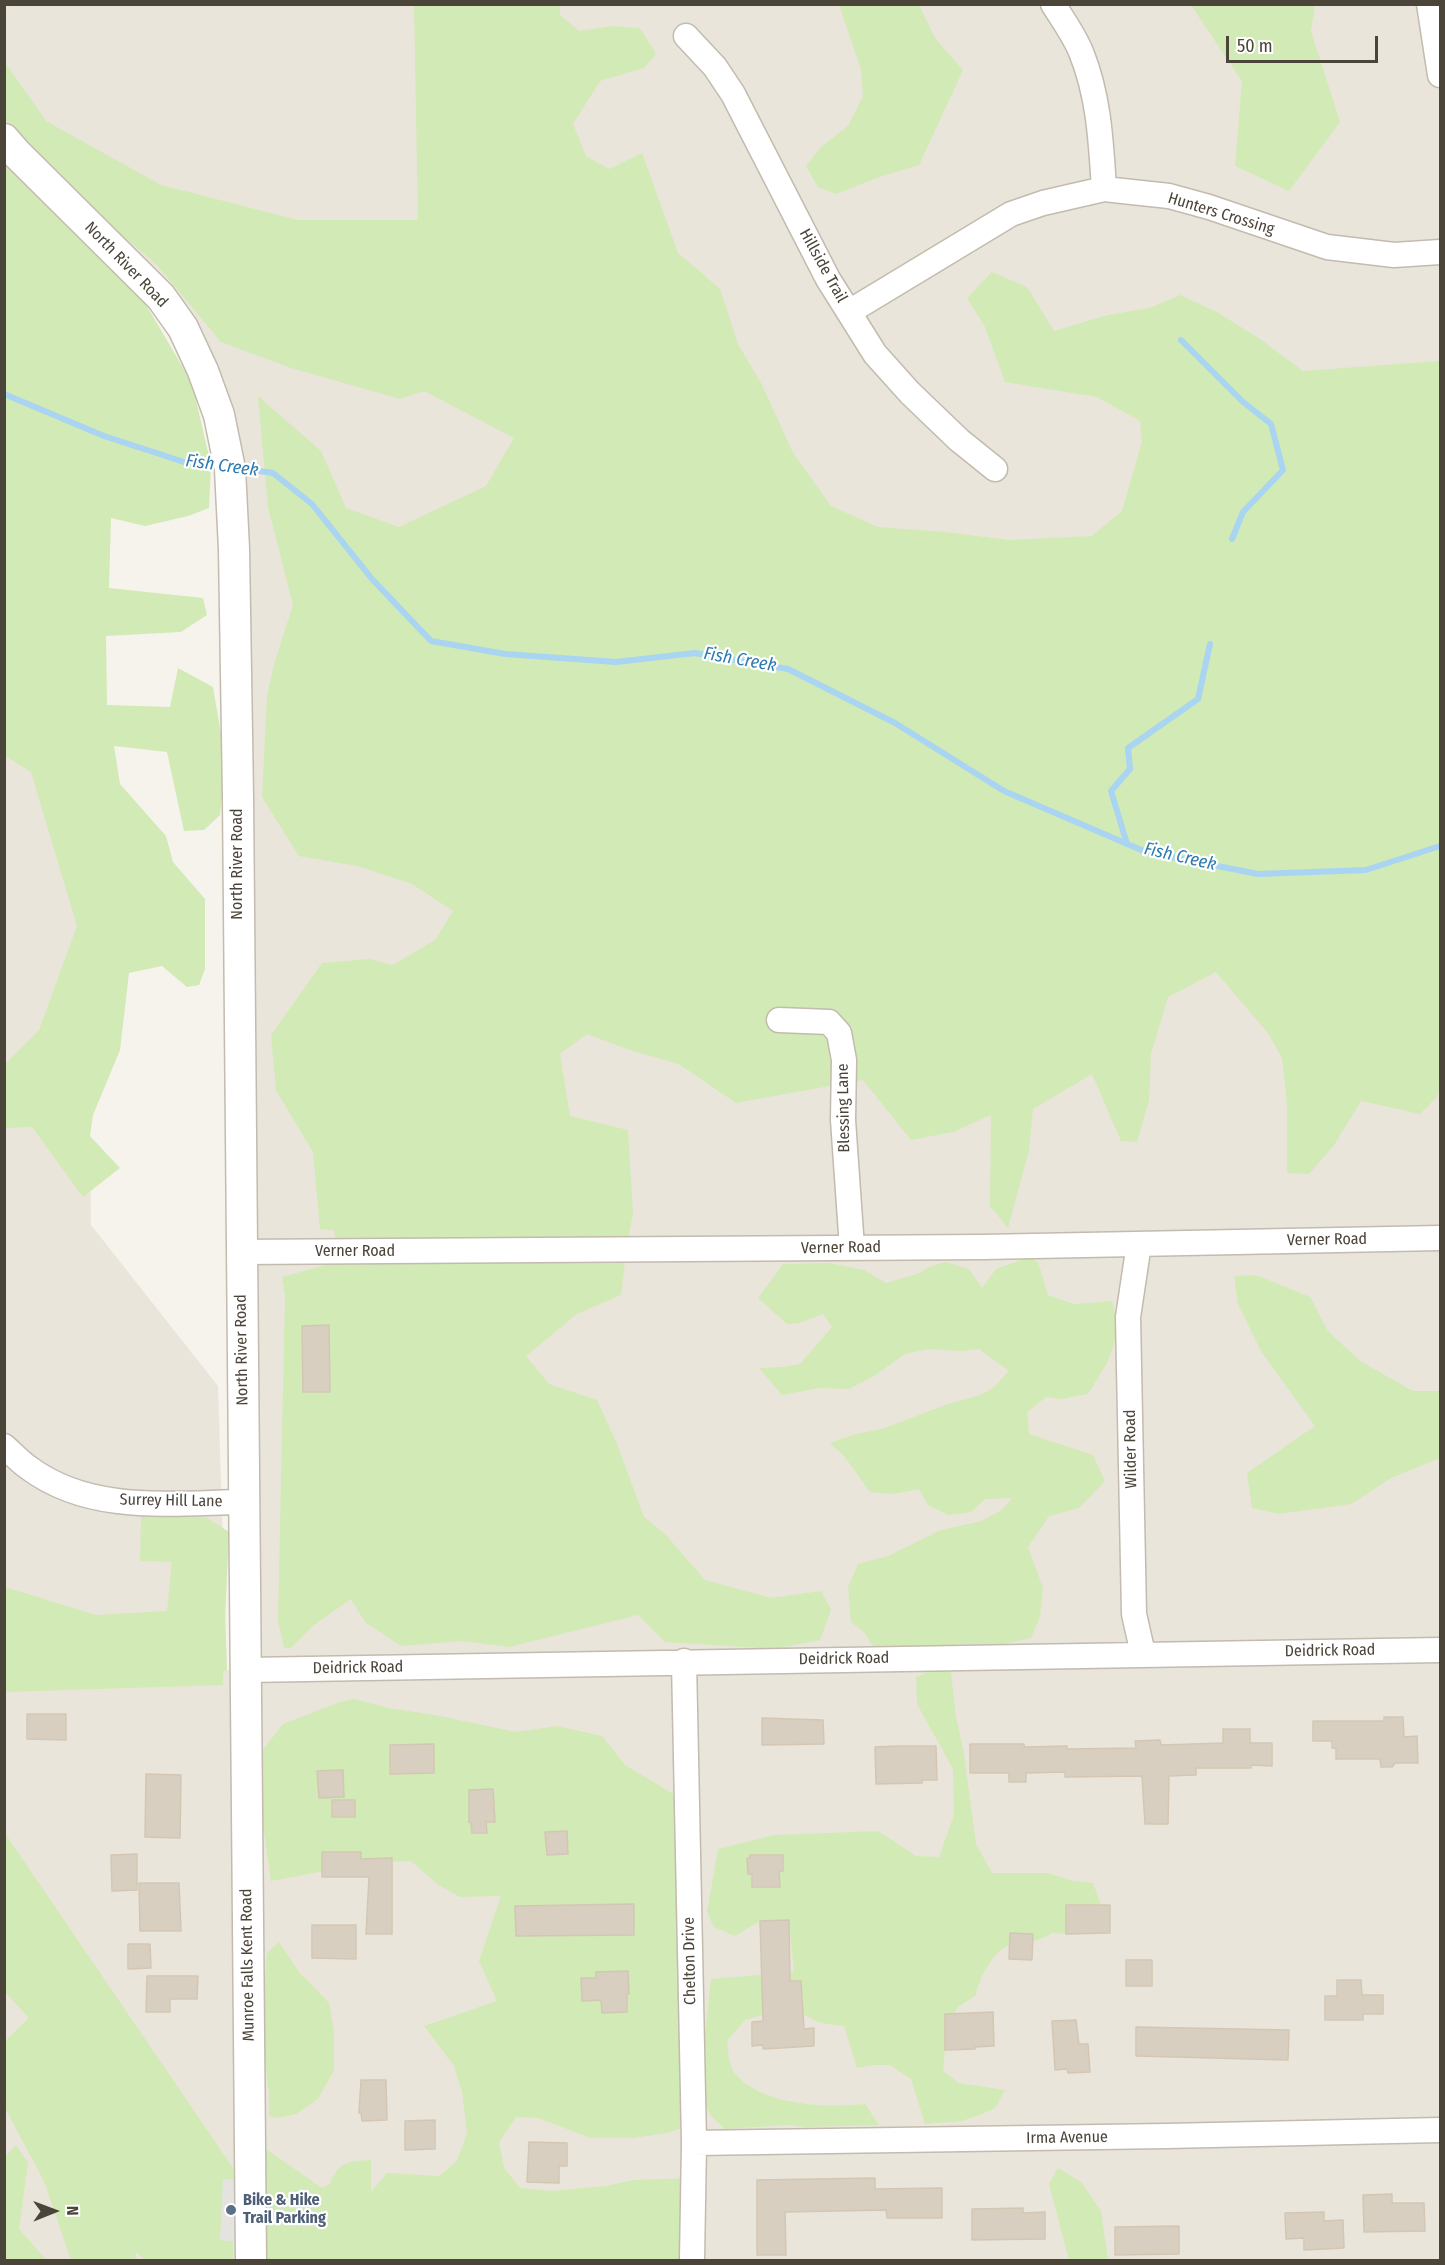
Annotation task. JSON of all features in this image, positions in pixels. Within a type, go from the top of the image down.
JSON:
[{"type":"street","points":[[1053,4],[1081,50],[1089,73],[1100,129],[1104,189]]},
{"type":"street","points":[[1429,4],[1440,75]]},
{"type":"street","name":"Hillside Trail","points":[[686,36],[715,67],[733,94],[828,279],[875,354],[910,393],[959,440],[995,468]]},
{"type":"street","name":"North River Road","points":[[4,139],[25,163],[161,297],[183,328],[203,371],[219,415],[230,469],[238,797],[247,1670]]},
{"type":"street","name":"Hunters Crossing","points":[[849,312],[1011,214],[1043,203],[1104,189],[1169,196],[1209,207],[1327,247],[1394,255],[1440,252]]},
{"type":"street","name":"Blessing Lane","points":[[779,1020],[829,1022],[839,1033],[844,1060],[843,1120],[852,1248]]},
{"type":"street","name":"Verner Road","points":[[241,1252],[852,1248],[1440,1238]]},
{"type":"street","name":"Wilder Road","points":[[1139,1244],[1128,1317],[1134,1614],[1143,1654]]},
{"type":"street","name":"Surrey Hill Lane","points":[[4,1446],[28,1468],[87,1496],[137,1503],[244,1502]]},
{"type":"street","name":"Deidrick Road","points":[[247,1670],[1440,1650]]},
{"type":"street","name":"Chelton Drive","points":[[684,1661],[694,2143],[692,2260]]},
{"type":"street","name":"Munroe Falls Kent Road","points":[[247,1670],[245,1762],[251,2260]]},
{"type":"street","name":"Irma Avenue","points":[[694,2143],[1440,2130]]},
{"type":"shaded area","points":[[5,5],[1440,5],[1440,2260],[5,2260],[4,550],[84,590],[91,1225],[218,1386],[227,1670],[246,1670],[232,512],[183,328],[5,139]]},
{"type":"shaded area","name":"Bike & Hike Trail Parking","points":[[223,2179],[241,2180],[242,2243],[220,2240]]},
{"type":"green space","points":[[414,5],[560,5],[560,15],[579,31],[612,26],[640,28],[656,54],[644,68],[600,81],[573,124],[586,156],[609,169],[642,153],[678,253],[720,289],[738,344],[762,385],[793,453],[831,506],[878,527],[1009,540],[1092,536],[1122,511],[1142,442],[1140,421],[1097,397],[1005,382],[985,327],[967,298],[992,272],[1027,287],[1054,331],[1108,315],[1150,308],[1180,295],[1217,312],[1260,339],[1303,371],[1440,361],[1440,1083],[1437,1097],[1420,1114],[1361,1101],[1334,1145],[1309,1174],[1287,1173],[1287,1104],[1282,1058],[1268,1033],[1216,972],[1168,997],[1151,1054],[1149,1100],[1137,1142],[1121,1141],[1092,1074],[1033,1109],[1029,1150],[1008,1228],[990,1206],[991,1115],[953,1132],[911,1140],[863,1080],[736,1103],[679,1064],[632,1051],[587,1034],[560,1054],[570,1116],[628,1130],[633,1214],[621,1295],[577,1314],[526,1356],[549,1384],[597,1400],[617,1444],[644,1517],[665,1534],[705,1580],[771,1598],[821,1591],[831,1610],[820,1640],[774,1649],[665,1642],[638,1615],[509,1647],[462,1641],[401,1646],[365,1622],[351,1599],[314,1625],[291,1648],[284,1648],[278,1620],[285,1295],[282,1277],[344,1260],[333,1230],[320,1229],[313,1152],[276,1090],[271,1035],[322,963],[369,959],[393,965],[435,940],[453,911],[412,884],[357,866],[299,856],[262,797],[267,696],[274,664],[293,605],[268,507],[258,396],[321,451],[346,508],[399,527],[486,486],[514,438],[424,391],[400,399],[291,368],[221,342],[157,265],[116,230],[31,149],[4,119],[4,61],[46,121],[161,185],[298,220],[418,220]]},
{"type":"green space","points":[[839,5],[919,5],[935,38],[963,70],[919,165],[882,176],[836,194],[818,187],[806,166],[821,147],[848,126],[863,96],[861,69]]},
{"type":"green space","points":[[1191,5],[1315,5],[1311,31],[1340,122],[1289,191],[1235,166],[1242,81]]},
{"type":"green space","points":[[5,159],[54,212],[144,301],[192,383],[211,465],[209,508],[188,516],[145,526],[111,518],[109,588],[203,598],[207,615],[181,632],[106,636],[107,705],[170,707],[178,668],[213,687],[223,746],[223,785],[220,815],[204,830],[184,831],[167,752],[114,746],[120,784],[166,836],[173,862],[205,899],[205,969],[199,985],[187,987],[162,966],[129,973],[120,1050],[93,1115],[90,1136],[120,1168],[83,1197],[32,1127],[5,1128],[5,1064],[39,1030],[77,926],[31,772],[5,756]]},
{"type":"green space","points":[[1029,1257],[1038,1262],[1048,1295],[1074,1304],[1112,1301],[1119,1330],[1107,1363],[1088,1394],[1061,1399],[1046,1397],[1027,1412],[1029,1434],[1093,1455],[1105,1481],[1079,1508],[1049,1516],[1028,1547],[1043,1588],[1040,1617],[1031,1638],[1004,1644],[964,1644],[892,1650],[877,1654],[865,1633],[851,1622],[848,1587],[858,1564],[888,1556],[941,1530],[981,1521],[1002,1510],[1012,1498],[985,1499],[971,1512],[948,1515],[928,1505],[919,1489],[893,1494],[870,1492],[844,1456],[830,1443],[856,1434],[882,1429],[948,1404],[980,1395],[993,1388],[1009,1371],[979,1349],[962,1351],[928,1349],[905,1354],[874,1376],[849,1389],[820,1388],[782,1395],[759,1368],[800,1364],[832,1327],[823,1314],[800,1323],[787,1324],[758,1298],[783,1264],[829,1263],[864,1270],[886,1283],[946,1262],[969,1269],[982,1288],[996,1269]]},
{"type":"green space","points":[[1256,1275],[1310,1297],[1328,1331],[1360,1361],[1413,1391],[1440,1391],[1440,1458],[1391,1478],[1351,1504],[1279,1514],[1252,1508],[1247,1473],[1315,1426],[1261,1351],[1238,1304],[1234,1276]]},
{"type":"green space","points":[[141,1516],[206,1517],[229,1532],[225,1620],[227,1670],[223,1671],[223,1685],[5,1692],[5,1587],[96,1615],[167,1611],[172,1562],[140,1561]]},
{"type":"green space","points":[[935,1669],[951,1672],[976,1844],[992,1873],[1048,1873],[1073,1881],[1093,1883],[1101,1905],[1066,1905],[1066,1934],[1052,1933],[1035,1941],[1012,1945],[1001,1950],[986,1968],[976,1995],[957,2008],[954,2014],[945,2014],[943,2071],[959,2083],[1005,2090],[995,2108],[962,2121],[925,2124],[911,2079],[890,2065],[857,2068],[844,2026],[821,2023],[802,2014],[763,2015],[745,2020],[727,2041],[732,2069],[745,2083],[760,2092],[795,2102],[813,2105],[865,2104],[879,2125],[807,2127],[788,2125],[725,2129],[712,2117],[705,2105],[705,2035],[711,1979],[794,1972],[789,1921],[760,1921],[735,1936],[714,1927],[707,1912],[718,1849],[774,1835],[878,1831],[916,1856],[939,1857],[954,1815],[953,1769],[917,1704],[916,1677]]},
{"type":"green space","points":[[354,1699],[388,1708],[516,1732],[557,1726],[602,1736],[625,1765],[687,1802],[693,2125],[666,2133],[634,2138],[591,2138],[538,2118],[516,2117],[499,2142],[504,2168],[520,2188],[552,2191],[606,2186],[634,2180],[693,2178],[692,2260],[265,2260],[266,2149],[322,2188],[330,2184],[337,2171],[345,2164],[371,2160],[371,2192],[387,2173],[439,2176],[457,2161],[467,2133],[462,2092],[454,2066],[424,2026],[497,2001],[479,1961],[501,1896],[460,1897],[437,1884],[411,1861],[367,1863],[271,1881],[262,1818],[262,1751],[283,1724],[340,1702]]},
{"type":"green space","points":[[4,1832],[233,2168],[233,2260],[145,2260],[136,2252],[136,2260],[71,2260],[44,2181],[5,2108],[5,2041],[29,2018],[5,1992]]},
{"type":"green space","points":[[279,1942],[299,1972],[329,2003],[334,2032],[334,2070],[318,2099],[296,2114],[277,2118],[269,2116],[269,2093],[261,2033],[267,1953]]},
{"type":"green space","points":[[16,2145],[28,2163],[19,2229],[46,2260],[5,2260],[5,2157]]},
{"type":"green space","points":[[1058,2168],[1081,2182],[1101,2211],[1108,2260],[1069,2260],[1049,2184]]},
{"type":"building","points":[[329,1325],[330,1392],[303,1392],[302,1326]]},
{"type":"building","points":[[27,1714],[66,1714],[66,1740],[27,1739]]},
{"type":"building","points":[[1384,1717],[1403,1717],[1404,1737],[1417,1736],[1418,1763],[1395,1763],[1392,1767],[1381,1767],[1380,1759],[1336,1759],[1336,1748],[1332,1748],[1332,1741],[1313,1741],[1313,1721],[1384,1721]]},
{"type":"building","points":[[762,1718],[823,1720],[824,1744],[762,1745]]},
{"type":"building","points":[[1223,1729],[1250,1729],[1250,1743],[1272,1743],[1272,1766],[1196,1768],[1196,1775],[1169,1776],[1168,1824],[1145,1824],[1142,1776],[1065,1777],[1065,1772],[1026,1773],[1026,1782],[1009,1782],[1009,1773],[970,1773],[970,1744],[1024,1744],[1024,1747],[1067,1746],[1067,1749],[1136,1748],[1135,1741],[1160,1740],[1161,1745],[1223,1743]]},
{"type":"building","points":[[434,1744],[434,1773],[390,1774],[390,1745]]},
{"type":"building","points":[[936,1746],[937,1780],[922,1780],[922,1783],[876,1784],[875,1747]]},
{"type":"building","points":[[343,1770],[344,1797],[319,1798],[317,1771]]},
{"type":"building","points":[[146,1774],[181,1775],[180,1838],[145,1837]]},
{"type":"building","points":[[493,1789],[495,1822],[486,1822],[487,1833],[472,1833],[469,1822],[469,1790]]},
{"type":"building","points":[[332,1800],[355,1800],[355,1817],[332,1817]]},
{"type":"building","points":[[567,1831],[568,1854],[547,1855],[545,1832]]},
{"type":"building","points":[[322,1852],[361,1852],[361,1859],[392,1858],[392,1934],[366,1934],[369,1877],[322,1877]]},
{"type":"building","points":[[137,1854],[137,1890],[112,1891],[111,1855]]},
{"type":"building","points":[[750,1855],[783,1855],[783,1871],[779,1871],[780,1887],[752,1887],[752,1874],[748,1874],[747,1858],[750,1858]]},
{"type":"building","points":[[139,1883],[179,1883],[181,1931],[140,1931]]},
{"type":"building","points":[[634,1904],[634,1935],[516,1936],[515,1906]]},
{"type":"building","points":[[1066,1905],[1110,1905],[1110,1933],[1066,1934]]},
{"type":"building","points":[[789,1920],[790,1981],[801,1981],[804,2029],[814,2028],[814,2046],[763,2049],[763,2045],[752,2046],[752,2022],[763,2021],[760,1921]]},
{"type":"building","points":[[312,1925],[356,1925],[356,1959],[312,1958]]},
{"type":"building","points":[[1010,1933],[1033,1934],[1032,1960],[1009,1959]]},
{"type":"building","points":[[128,1944],[150,1944],[151,1968],[128,1969]]},
{"type":"building","points":[[1126,1960],[1152,1960],[1152,1986],[1126,1986]]},
{"type":"building","points":[[628,1971],[627,2012],[602,2013],[601,2000],[582,2001],[581,1978],[596,1978],[596,1972]]},
{"type":"building","points":[[147,1976],[198,1976],[197,1999],[170,1999],[170,2012],[146,2012]]},
{"type":"building","points":[[1337,1980],[1361,1980],[1362,1995],[1383,1995],[1383,2014],[1363,2014],[1363,2020],[1325,2020],[1325,1996],[1337,1996]]},
{"type":"building","points":[[993,2012],[994,2046],[945,2050],[945,2014]]},
{"type":"building","points":[[1076,2020],[1079,2044],[1088,2044],[1090,2072],[1068,2073],[1067,2069],[1055,2070],[1052,2021]]},
{"type":"building","points":[[1136,2027],[1289,2030],[1288,2060],[1136,2056]]},
{"type":"building","points":[[361,2080],[386,2080],[387,2120],[362,2121],[361,2113],[359,2113]]},
{"type":"building","points":[[435,2120],[435,2149],[405,2150],[405,2121]]},
{"type":"building","points":[[529,2142],[567,2143],[567,2166],[559,2166],[559,2183],[527,2182]]},
{"type":"building","points":[[875,2178],[875,2189],[942,2188],[942,2218],[887,2218],[886,2210],[785,2212],[786,2255],[757,2255],[757,2180]]},
{"type":"building","points":[[1392,2194],[1392,2203],[1424,2203],[1425,2231],[1364,2232],[1363,2195]]},
{"type":"building","points":[[1023,2208],[1023,2213],[1045,2212],[1045,2239],[972,2240],[972,2209]]},
{"type":"building","points":[[1324,2212],[1324,2221],[1343,2220],[1344,2248],[1304,2250],[1304,2238],[1286,2239],[1285,2213]]},
{"type":"building","points":[[1179,2226],[1179,2254],[1115,2255],[1115,2227]]},
{"type":"waterway","points":[[1181,340],[1242,401],[1271,424],[1283,470],[1243,512],[1232,539]]},
{"type":"waterway","name":"Fish Creek","points":[[4,394],[104,436],[184,462],[221,466]]},
{"type":"waterway","name":"Fish Creek","points":[[237,468],[273,473],[312,504],[372,579],[431,641],[505,654],[616,662],[695,653],[788,669],[895,723],[1004,791],[1146,852],[1258,874],[1366,870],[1440,846]]},
{"type":"waterway","points":[[1127,844],[1111,791],[1130,769],[1128,748],[1198,699],[1210,644]]},
{"type":"place","name":"Bike & Hike Trail Parking","points":[[231,2210]]}]
